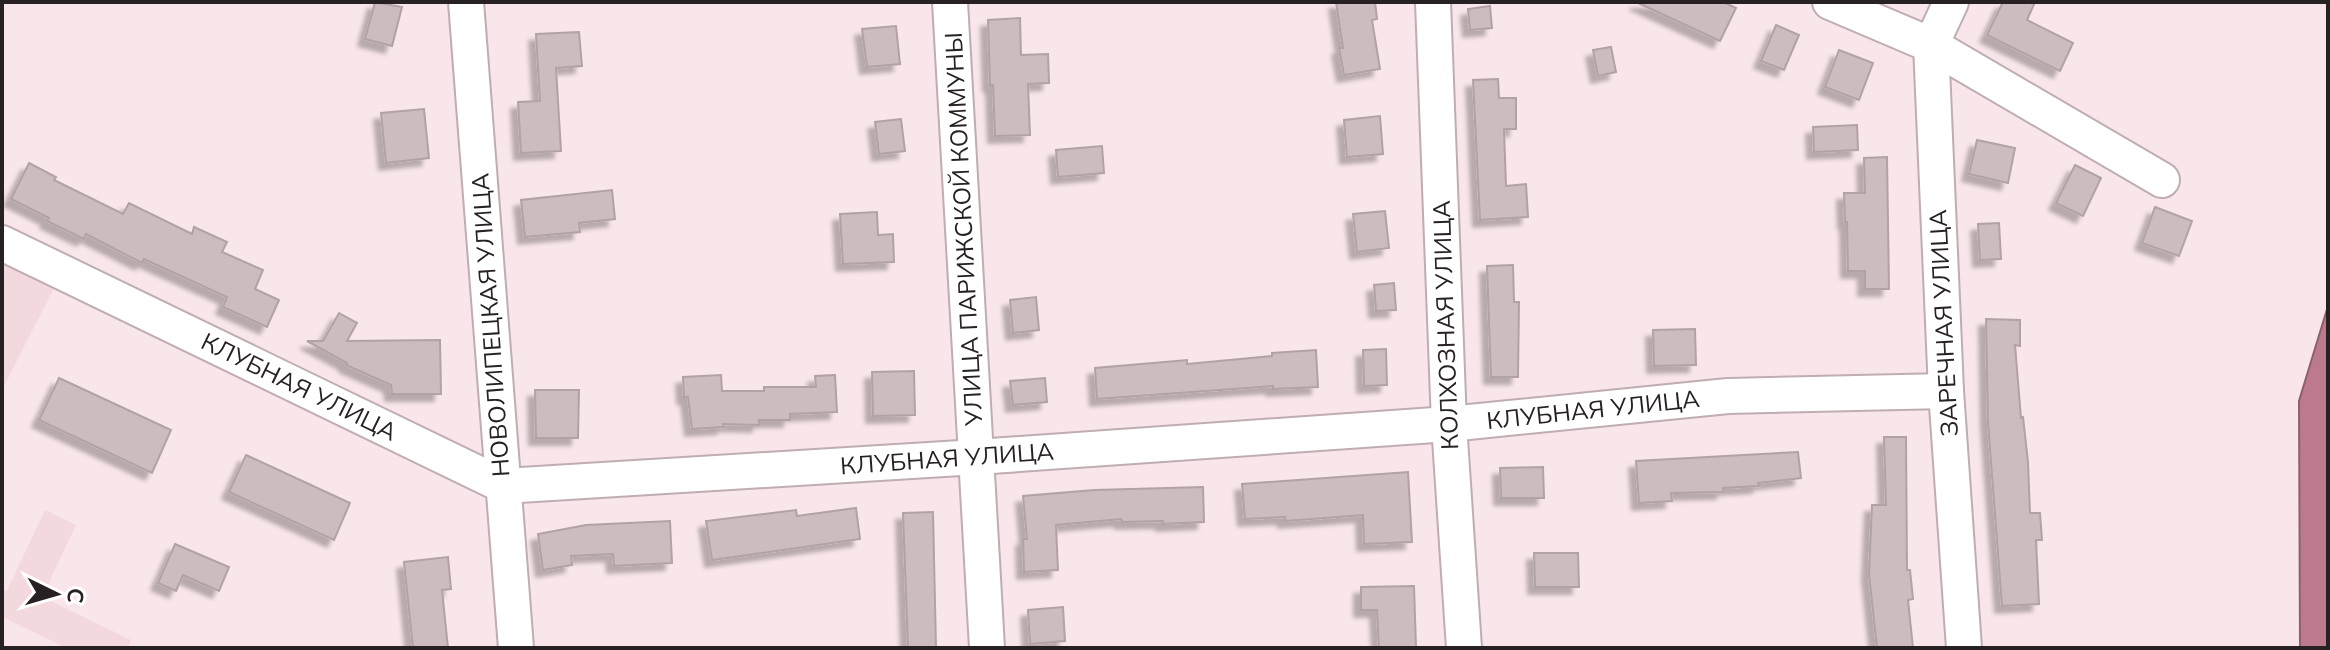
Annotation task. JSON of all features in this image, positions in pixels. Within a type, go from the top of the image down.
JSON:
[{"type":"street","name":"НОВОЛИПЕЦКАЯ УЛИЦА","points":[[466,2],[516,648]]},
{"type":"street","name":"УЛИЦА ПАРИЖСКОЙ КОММУНЫ","points":[[950,2],[987,648]]},
{"type":"street","name":"КОЛХОЗНАЯ УЛИЦА","points":[[1433,2],[1449,424],[1464,648]]},
{"type":"street","points":[[1830,2],[1931,45],[2162,180]]},
{"type":"street","name":"ЗАРЕЧНАЯ УЛИЦА","points":[[1951,2],[1931,45],[1946,391],[1964,648]]},
{"type":"street","name":"КЛУБНАЯ УЛИЦА","points":[[2,243],[504,486],[1449,424],[1728,396],[1946,391]]},
{"type":"shaded area","points":[[2,243],[62,272],[2,390]]},
{"type":"shaded area","points":[[2328,306],[2328,648],[2300,648],[2299,401]]},
{"type":"shaded area","points":[[45,510],[76,525],[42,597],[131,640],[128,648],[67,648],[2,617],[2,589],[7,591]]},
{"type":"building","points":[[375,2],[402,7],[392,46],[365,39]]},
{"type":"building","points":[[1336,2],[1375,2],[1377,19],[1372,20],[1380,69],[1344,75]]},
{"type":"building","points":[[1636,2],[1723,2],[1736,8],[1720,41]]},
{"type":"building","points":[[2003,2],[2035,2],[2027,20],[2073,43],[2060,71],[1987,35]]},
{"type":"building","points":[[1490,6],[1492,28],[1470,30],[1468,9]]},
{"type":"building","points":[[1020,18],[1021,55],[1048,54],[1049,83],[1028,84],[1030,135],[995,136],[988,20]]},
{"type":"building","points":[[1776,25],[1799,35],[1784,70],[1761,61]]},
{"type":"building","points":[[896,26],[900,64],[867,67],[862,29]]},
{"type":"building","points":[[579,32],[582,66],[556,68],[561,151],[521,153],[518,102],[540,101],[536,34]]},
{"type":"building","points":[[1611,47],[1616,72],[1598,76],[1593,50]]},
{"type":"building","points":[[1839,50],[1873,63],[1859,100],[1825,87]]},
{"type":"building","points":[[1498,79],[1499,98],[1516,98],[1516,129],[1504,129],[1506,186],[1526,184],[1528,217],[1480,220],[1473,80]]},
{"type":"building","points":[[424,109],[429,158],[386,163],[381,113]]},
{"type":"building","points":[[1380,116],[1383,154],[1347,157],[1344,120]]},
{"type":"building","points":[[901,119],[905,151],[879,154],[875,122]]},
{"type":"building","points":[[1857,125],[1858,150],[1814,152],[1813,127]]},
{"type":"building","points":[[1977,140],[2015,148],[2008,183],[1969,174]]},
{"type":"building","points":[[1102,146],[1104,173],[1058,177],[1056,150]]},
{"type":"building","points":[[1887,157],[1889,289],[1865,289],[1865,271],[1848,271],[1844,193],[1865,193],[1864,158]]},
{"type":"building","points":[[29,163],[56,177],[54,180],[123,214],[129,203],[192,234],[194,227],[227,242],[222,252],[263,270],[255,289],[279,300],[267,327],[223,307],[227,297],[144,259],[142,263],[86,234],[84,239],[11,199]]},
{"type":"building","points":[[2075,165],[2101,178],[2083,216],[2056,203]]},
{"type":"building","points":[[612,190],[615,219],[579,223],[580,232],[525,237],[521,200]]},
{"type":"building","points":[[2155,207],[2192,221],[2179,256],[2142,243]]},
{"type":"building","points":[[1385,211],[1389,248],[1357,252],[1353,214]]},
{"type":"building","points":[[877,212],[878,235],[893,234],[894,262],[843,264],[840,214]]},
{"type":"building","points":[[1999,223],[2001,259],[1980,260],[1978,224]]},
{"type":"building","points":[[1513,265],[1514,302],[1519,302],[1518,377],[1491,377],[1487,266]]},
{"type":"building","points":[[1394,283],[1396,310],[1376,311],[1374,285]]},
{"type":"building","points":[[1036,297],[1039,330],[1013,333],[1010,300]]},
{"type":"building","points":[[339,313],[357,323],[347,341],[440,340],[441,394],[392,394],[391,385],[346,365],[307,341],[323,341]]},
{"type":"building","points":[[1986,319],[2020,320],[2020,346],[2015,345],[2028,462],[2030,513],[2040,513],[2042,540],[2036,540],[2039,604],[2002,606],[1988,422]]},
{"type":"building","points":[[1695,329],[1696,365],[1654,366],[1653,330]]},
{"type":"building","points":[[1386,349],[1387,385],[1364,386],[1363,350]]},
{"type":"building","points":[[1316,350],[1318,387],[1273,389],[1273,386],[1097,399],[1095,368],[1187,360],[1187,364]]},
{"type":"building","points":[[914,371],[915,415],[873,416],[872,372]]},
{"type":"building","points":[[721,375],[722,391],[764,391],[764,387],[816,387],[815,376],[835,375],[837,412],[790,414],[790,420],[759,420],[759,425],[723,424],[724,427],[692,429],[688,397],[684,397],[683,377]]},
{"type":"building","points":[[59,378],[171,430],[152,473],[39,420]]},
{"type":"building","points":[[1045,378],[1047,402],[1013,405],[1010,381]]},
{"type":"building","points":[[535,390],[579,390],[578,438],[536,438]]},
{"type":"building","points":[[1884,437],[1906,437],[1907,570],[1910,570],[1913,599],[1908,600],[1913,648],[1877,648],[1869,574],[1872,505],[1886,505]]},
{"type":"building","points":[[1798,452],[1801,478],[1758,483],[1759,486],[1723,488],[1723,492],[1671,493],[1672,501],[1639,503],[1636,461]]},
{"type":"building","points":[[246,455],[350,503],[334,540],[229,492]]},
{"type":"building","points":[[1543,467],[1544,498],[1501,498],[1500,468]]},
{"type":"building","points":[[1408,472],[1412,542],[1364,544],[1363,515],[1285,521],[1285,517],[1245,519],[1242,484]]},
{"type":"building","points":[[1203,487],[1204,522],[1163,524],[1163,521],[1122,522],[1121,519],[1056,525],[1058,570],[1024,572],[1023,539],[1027,539],[1023,496],[1094,490]]},
{"type":"building","points":[[856,508],[860,539],[712,560],[706,521],[796,510],[797,516]]},
{"type":"building","points":[[933,512],[936,648],[908,648],[903,513]]},
{"type":"building","points":[[670,521],[672,563],[614,566],[613,554],[571,556],[572,565],[543,570],[538,534],[586,525]]},
{"type":"building","points":[[175,544],[229,567],[219,591],[183,575],[176,591],[158,583]]},
{"type":"building","points":[[1534,553],[1578,553],[1579,587],[1535,587]]},
{"type":"building","points":[[448,557],[451,589],[442,590],[448,648],[413,648],[404,562]]},
{"type":"building","points":[[1414,586],[1416,648],[1379,648],[1377,610],[1361,610],[1361,587]]},
{"type":"building","points":[[1063,607],[1065,641],[1030,644],[1028,610]]}]
